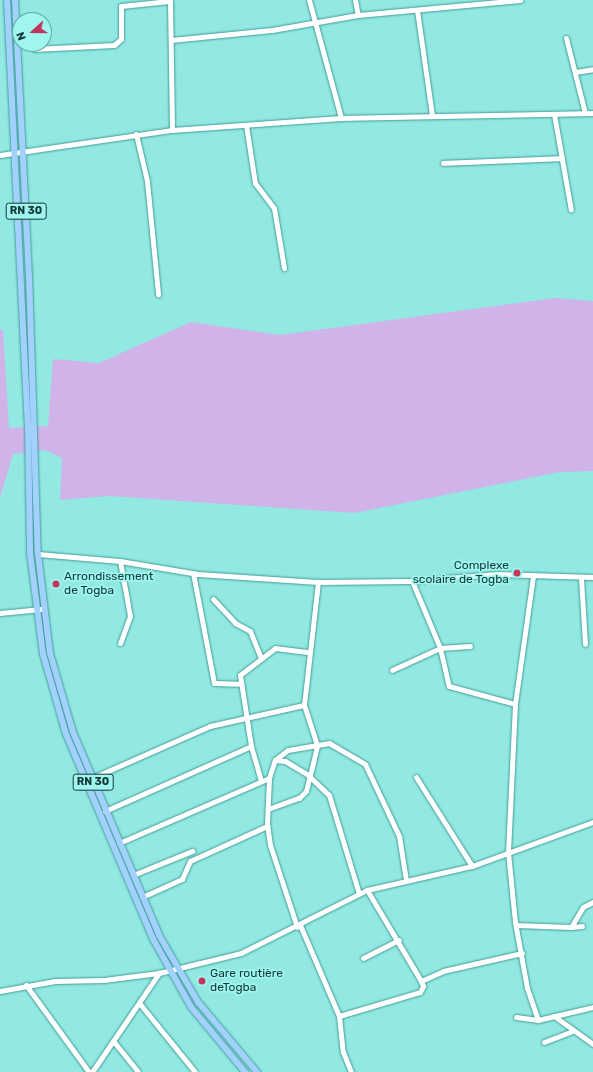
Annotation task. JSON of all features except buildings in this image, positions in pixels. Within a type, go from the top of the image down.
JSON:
[{"type":"main road","name":"RN 30","points":[[7,0],[16,154],[28,423],[30,553],[39,609],[60,692],[92,778],[173,968],[191,1006],[245,1072]]},
{"type":"main road","name":"RN 30","points":[[15,0],[24,153],[35,423],[39,609],[43,654],[66,734],[135,900],[173,968],[198,1002],[257,1072]]},
{"type":"street","points":[[52,48],[114,45],[121,39],[121,6],[170,0],[172,130]]},
{"type":"street","points":[[309,0],[341,118]]},
{"type":"street","points":[[355,0],[358,15]]},
{"type":"street","points":[[171,40],[272,30],[358,15],[520,0]]},
{"type":"street","points":[[416,10],[432,116]]},
{"type":"street","points":[[566,38],[585,113]]},
{"type":"street","points":[[575,72],[593,69]]},
{"type":"street","points":[[0,155],[24,153],[136,134],[172,130],[341,118],[593,113]]},
{"type":"street","points":[[554,114],[571,210]]},
{"type":"street","points":[[246,125],[255,183],[274,208],[284,268]]},
{"type":"street","points":[[136,134],[147,181],[158,294]]},
{"type":"street","points":[[443,163],[562,158]]},
{"type":"street","points":[[38,554],[120,561],[193,573],[318,582],[412,581],[497,574],[581,578],[593,577]]},
{"type":"street","points":[[120,561],[130,616],[120,644]]},
{"type":"street","points":[[193,573],[214,683],[239,684]]},
{"type":"street","points":[[533,576],[515,704],[508,852],[516,925],[528,988],[538,1020]]},
{"type":"street","points":[[581,578],[585,644]]},
{"type":"street","points":[[412,581],[440,648],[446,682],[452,688],[515,704]]},
{"type":"street","points":[[268,809],[299,798],[306,791],[308,775],[317,745],[304,705],[307,652],[318,582]]},
{"type":"street","points":[[213,599],[235,623],[250,631],[261,658]]},
{"type":"street","points":[[0,613],[39,609]]},
{"type":"street","points":[[392,670],[440,648],[470,646]]},
{"type":"street","points":[[261,781],[251,746],[239,684],[240,675],[261,658],[280,647],[307,652]]},
{"type":"street","points":[[92,778],[210,726],[247,720],[304,705]]},
{"type":"street","points":[[351,1072],[343,1052],[338,1016],[299,926],[267,826],[269,778],[275,760],[288,750],[332,744],[365,764],[400,836],[406,880]]},
{"type":"street","points":[[105,811],[251,746]]},
{"type":"street","points":[[275,760],[285,761],[308,775],[332,801],[359,894]]},
{"type":"street","points":[[416,777],[472,866]]},
{"type":"street","points":[[119,843],[269,778]]},
{"type":"street","points":[[0,991],[26,986],[159,973],[173,968],[241,953],[299,926],[367,890],[472,866],[593,822]]},
{"type":"street","points":[[142,897],[182,879],[190,861],[267,826]]},
{"type":"street","points":[[133,876],[192,851]]},
{"type":"street","points":[[338,1016],[420,992],[423,986],[399,940],[367,890]]},
{"type":"street","points":[[570,927],[583,907],[593,902]]},
{"type":"street","points":[[516,925],[582,926]]},
{"type":"street","points":[[363,958],[399,940]]},
{"type":"street","points":[[421,981],[443,971],[522,953]]},
{"type":"street","points":[[92,1072],[140,1004],[159,973]]},
{"type":"street","points":[[26,986],[89,1072]]},
{"type":"street","points":[[140,1004],[195,1072]]},
{"type":"street","points":[[516,1017],[538,1020],[593,1007]]},
{"type":"street","points":[[554,1016],[572,1031],[593,1044]]},
{"type":"street","points":[[544,1042],[572,1031]]},
{"type":"street","points":[[114,1042],[138,1072]]},
{"type":"shaded area","points":[[555,298],[593,301],[593,471],[560,472],[354,513],[109,496],[60,500],[62,458],[45,450],[13,454],[0,498],[0,330],[3,330],[9,428],[48,426],[53,359],[99,363],[191,322],[280,335]]},
{"type":"place","name":"Complexe scolaire de Togba","points":[[517,573]]},
{"type":"place","name":"Arrondissement de Togba","points":[[56,584]]},
{"type":"place","name":"Gare routière deTogba","points":[[202,981]]}]
